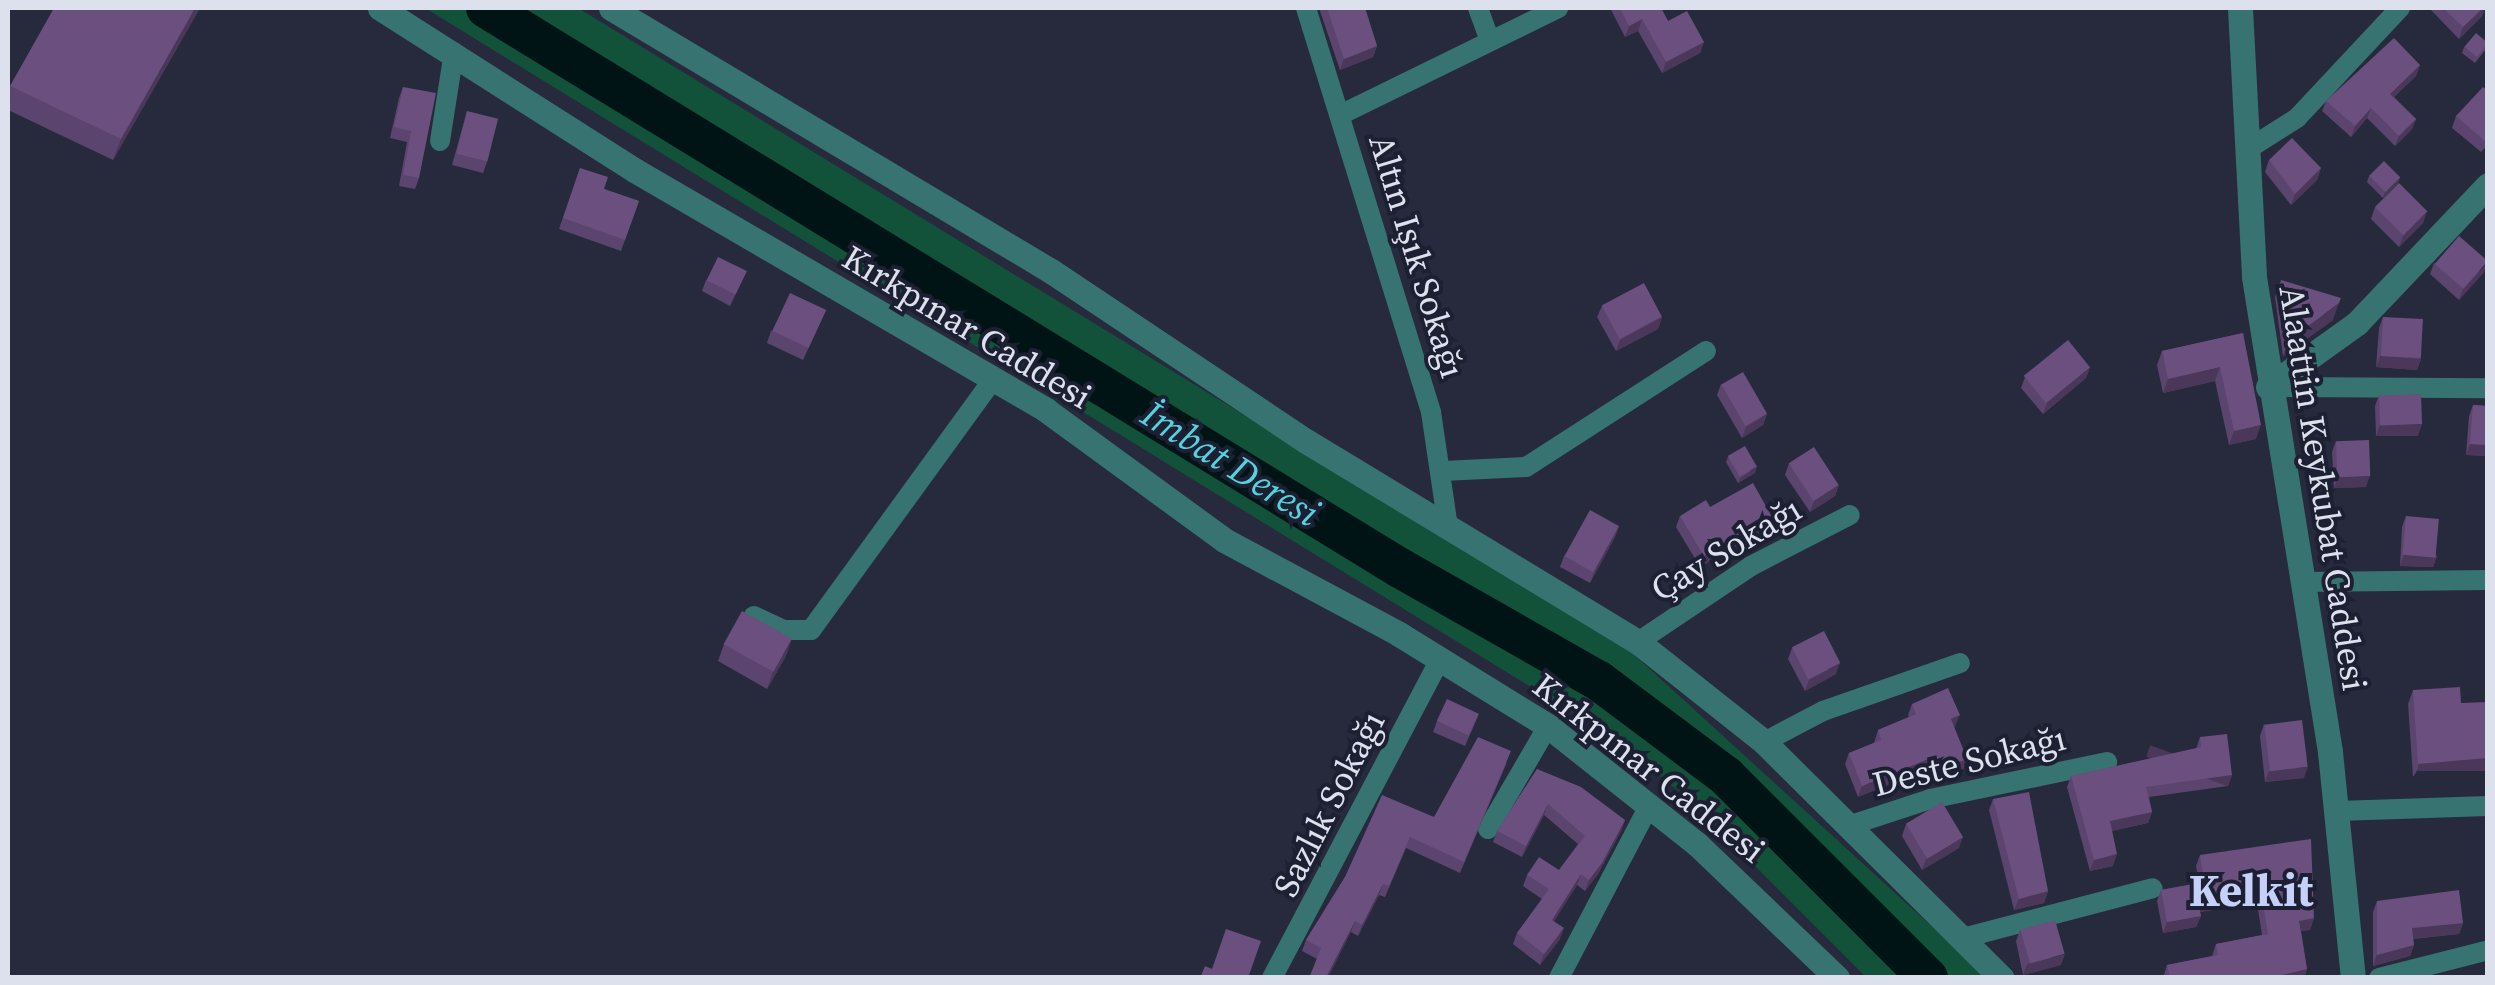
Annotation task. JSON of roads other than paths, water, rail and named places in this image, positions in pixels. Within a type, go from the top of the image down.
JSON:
[{"type":"street","name":"Kırkpınar Caddesi","points":[[380,8],[636,171],[994,378],[1224,540],[1440,659],[1548,726],[1650,804],[1837,978]]},
{"type":"street","points":[[610,8],[1051,272],[1448,526],[1638,642],[1764,742],[2002,978]]},
{"type":"street","name":"Altın Işık Sokağı","points":[[1306,8],[1444,471],[1448,526]]},
{"type":"street","points":[[1478,8],[1490,41]]},
{"type":"street","points":[[1340,115],[1558,8]]},
{"type":"street","name":"Alaattin Keykubat Caddesi","points":[[2240,8],[2268,388],[2338,811],[2352,978]]},
{"type":"street","points":[[2248,148],[2297,118],[2400,8]]},
{"type":"street","points":[[440,140],[454,52]]},
{"type":"street","points":[[2268,388],[2357,323],[2488,185]]},
{"type":"street","points":[[1444,471],[1526,466],[1706,351]]},
{"type":"street","points":[[754,616],[784,630],[810,630],[994,378]]},
{"type":"street","points":[[2268,388],[2488,388]]},
{"type":"street","name":"Çay Sokağı","points":[[1638,642],[1761,560],[1850,515]]},
{"type":"street","points":[[2302,582],[2488,580]]},
{"type":"street","name":"Sazlık Sokağı","points":[[1272,978],[1440,659]]},
{"type":"street","points":[[1764,742],[1823,710],[1960,663]]},
{"type":"street","points":[[1488,829],[1548,726]]},
{"type":"street","name":"Deste Sokağı","points":[[1848,826],[1930,799],[2106,762]]},
{"type":"street","points":[[1558,978],[1650,804]]},
{"type":"street","points":[[2338,811],[2488,806]]},
{"type":"street","points":[[1963,938],[2153,888]]},
{"type":"street","points":[[2379,978],[2486,951]]},
{"type":"waterway","name":"İmbat Deresi","points":[[486,8],[1400,568],[1599,681],[1726,776],[1928,978]]},
{"type":"district","name":"Kelkit","points":[[2251,891]]}]
